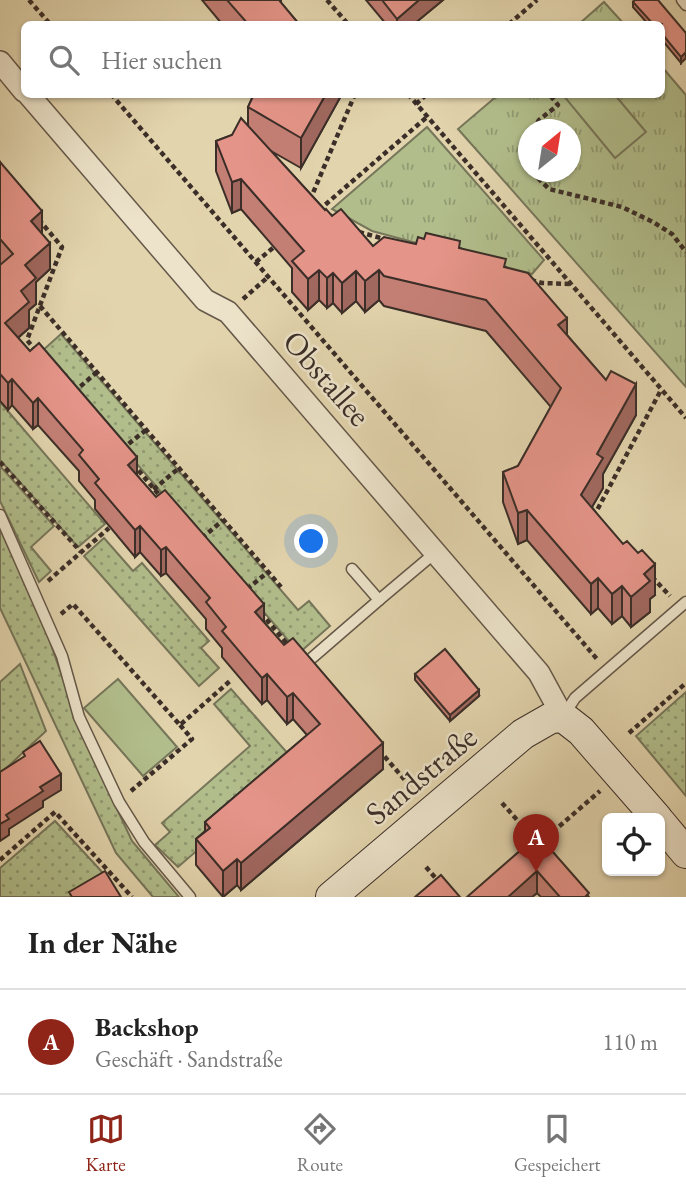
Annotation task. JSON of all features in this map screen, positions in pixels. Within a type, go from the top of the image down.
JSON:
[{"type":"street","name":"Obstallee","points":[[0,62],[21,87]]},
{"type":"street","name":"Obstallee","points":[[30,98],[205,300],[228,312],[436,552],[539,673],[563,717]]},
{"type":"street","points":[[563,717],[581,731],[652,813]]},
{"type":"street","name":"Sandstraße","points":[[331,897],[523,734],[551,718],[563,717]]},
{"type":"street","points":[[665,828],[686,853]]},
{"type":"lane","points":[[682,0],[686,5]]},
{"type":"lane","points":[[0,515],[62,656],[79,717],[119,802],[144,842],[190,897]]},
{"type":"lane","points":[[305,664],[436,552]]},
{"type":"lane","points":[[352,569],[379,600]]},
{"type":"lane","points":[[563,717],[575,698],[683,605]]},
{"type":"path","points":[[29,0],[47,21]]},
{"type":"path","points":[[327,0],[345,21]]},
{"type":"path","points":[[512,21],[537,0]]},
{"type":"path","points":[[114,98],[607,670]]},
{"type":"path","points":[[310,209],[310,200],[353,98]]},
{"type":"path","points":[[411,98],[686,418]]},
{"type":"path","points":[[416,104],[423,98]]},
{"type":"path","points":[[540,119],[558,105],[552,98]]},
{"type":"path","points":[[310,217],[427,117]]},
{"type":"path","points":[[542,182],[549,189],[622,207],[653,222],[671,234],[686,252]]},
{"type":"path","points":[[36,216],[62,247],[27,340],[42,358]]},
{"type":"path","points":[[356,231],[394,242]]},
{"type":"path","points":[[256,262],[274,247]]},
{"type":"path","points":[[228,312],[268,276]]},
{"type":"path","points":[[529,279],[542,283],[571,284]]},
{"type":"path","points":[[40,306],[281,587]]},
{"type":"path","points":[[72,393],[97,373]]},
{"type":"path","points":[[65,384],[80,402]]},
{"type":"path","points":[[604,524],[596,513],[661,390]]},
{"type":"path","points":[[121,450],[146,430]]},
{"type":"path","points":[[113,440],[163,499]]},
{"type":"path","points":[[0,462],[81,552]]},
{"type":"path","points":[[138,502],[179,468]]},
{"type":"path","points":[[198,540],[223,520]]},
{"type":"path","points":[[34,593],[109,528]]},
{"type":"path","points":[[243,593],[268,572]]},
{"type":"path","points":[[650,574],[683,605]]},
{"type":"path","points":[[48,625],[73,604],[192,739],[119,802]]},
{"type":"path","points":[[258,610],[305,664]]},
{"type":"path","points":[[180,725],[230,681]]},
{"type":"path","points":[[628,733],[686,683]]},
{"type":"path","points":[[375,746],[410,786]]},
{"type":"path","points":[[539,844],[619,774]]},
{"type":"path","points":[[502,803],[546,853]]},
{"type":"path","points":[[0,860],[55,812],[132,897]]},
{"type":"path","points":[[426,867],[443,887]]},
{"type":"green space","points":[[604,2],[621,21],[582,21]]},
{"type":"green space","points":[[665,70],[686,95],[686,387],[458,129],[494,98],[665,98]]},
{"type":"green space","points":[[565,98],[618,98],[646,132],[615,158]]},
{"type":"green space","points":[[427,127],[544,260],[532,274],[372,231],[332,209]]},
{"type":"green space","points":[[61,334],[298,610],[309,601],[330,626],[299,653],[41,352]]},
{"type":"green space","points":[[0,402],[105,524],[78,547],[0,460]]},
{"type":"green space","points":[[0,466],[54,526],[31,547],[51,571],[39,582],[0,501]]},
{"type":"green space","points":[[0,528],[45,628],[85,741],[132,841],[179,897],[153,897],[116,853],[0,608]]},
{"type":"green space","points":[[104,538],[133,571],[142,563],[209,641],[201,648],[219,668],[199,686],[84,556]]},
{"type":"green space","points":[[20,664],[46,731],[0,774],[0,682]]},
{"type":"green space","points":[[118,679],[177,747],[143,776],[84,708]]},
{"type":"green space","points":[[231,689],[297,764],[178,867],[155,845],[170,832],[162,823],[250,746],[214,704]]},
{"type":"green space","points":[[686,692],[686,796],[636,736]]},
{"type":"green space","points":[[55,821],[103,873],[76,897],[0,897],[0,868]]},
{"type":"building","points":[[227,0],[279,0],[296,21],[245,21]]},
{"type":"building","points":[[382,0],[419,0],[397,19]]},
{"type":"building","points":[[658,0],[686,33],[686,52],[681,57],[665,38],[665,21],[650,21],[633,2]]},
{"type":"building","points":[[252,98],[324,98],[301,138],[248,107]]},
{"type":"building","points":[[241,118],[325,210],[332,216],[341,209],[373,246],[384,237],[416,244],[418,237],[424,239],[426,233],[460,241],[459,248],[506,259],[504,267],[528,273],[567,318],[558,325],[606,380],[611,371],[636,384],[597,454],[603,458],[581,495],[623,544],[627,541],[638,553],[642,550],[655,564],[644,574],[650,581],[631,597],[622,586],[612,594],[598,578],[591,584],[527,510],[518,513],[503,472],[518,466],[561,388],[486,300],[384,276],[379,270],[365,281],[356,271],[342,283],[333,273],[327,278],[319,270],[308,279],[292,261],[304,251],[241,179],[232,182],[216,141],[232,135]]},
{"type":"building","points":[[0,162],[42,211],[31,221],[50,243],[25,265],[36,278],[21,291],[29,302],[5,323],[30,351],[39,343],[137,457],[128,465],[156,497],[165,490],[264,604],[255,612],[284,645],[293,638],[383,743],[241,863],[237,859],[223,871],[196,839],[210,828],[205,822],[320,724],[293,693],[287,697],[267,674],[262,678],[222,631],[226,627],[206,602],[210,598],[166,547],[161,550],[140,526],[135,530],[95,483],[99,479],[79,455],[83,450],[38,398],[33,403],[12,379],[8,383],[0,374],[0,265],[13,254],[0,239]]},
{"type":"building","points":[[445,649],[479,690],[450,715],[415,674]]},
{"type":"building","points":[[40,741],[61,774],[40,787],[43,791],[6,815],[9,819],[0,824],[0,772],[25,756],[23,752]]},
{"type":"building","points":[[538,835],[589,893],[585,897],[560,897],[537,871],[508,897],[467,897]]},
{"type":"building","points":[[105,871],[121,897],[72,897],[69,892]]},
{"type":"building","points":[[441,875],[460,897],[415,897]]},
{"type":"place","name":"Backshop","points":[[536,872]]}]
